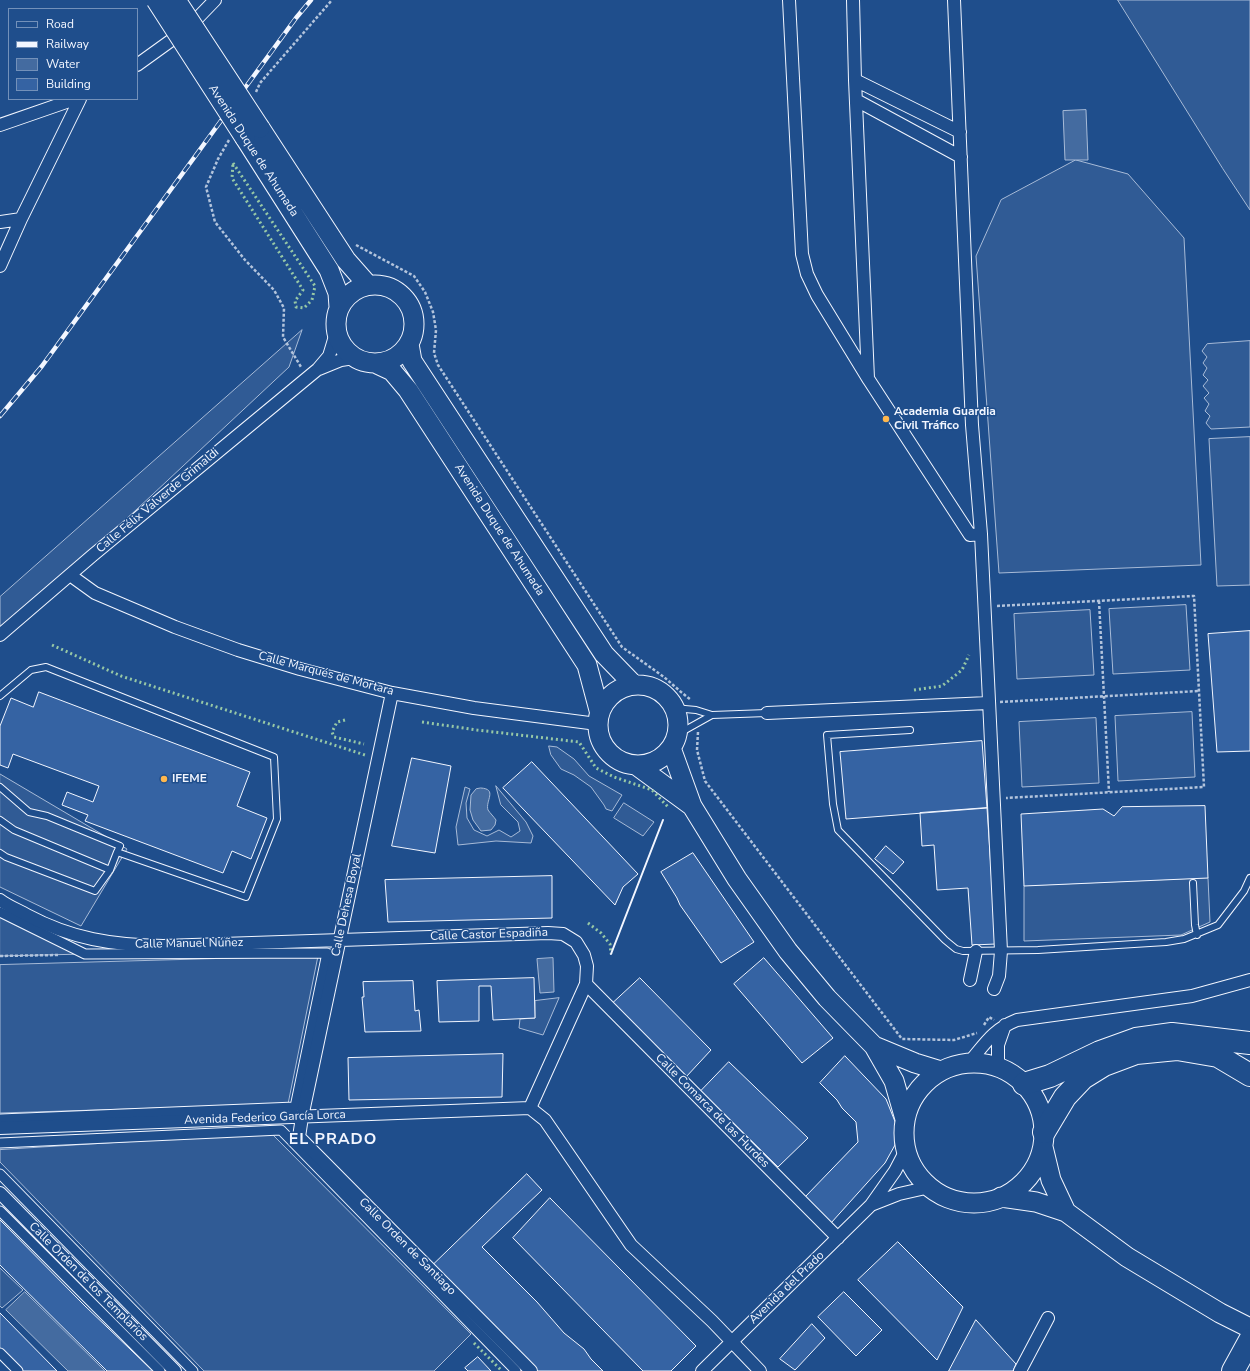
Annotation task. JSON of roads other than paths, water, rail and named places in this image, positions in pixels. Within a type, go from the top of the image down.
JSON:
[{"type":"highway","points":[[1024,1084],[1050,1076],[1100,1052],[1136,1039],[1172,1034],[1250,1043]]},
{"type":"highway","points":[[1044,1140],[1065,1097],[1083,1078],[1104,1065],[1136,1054],[1177,1049],[1218,1056],[1250,1075]]},
{"type":"highway","points":[[1233,1371],[1250,1340]]},
{"type":"main road","name":"Avenida Duque de Ahumada","points":[[156,0],[346,260],[368,285]]},
{"type":"main road","name":"Avenida Duque de Ahumada","points":[[176,0],[329,270],[338,293],[339,307]]},
{"type":"main road","points":[[368,285],[380,285],[393,289],[407,301],[413,316],[413,335],[409,344],[402,353],[394,359],[377,364],[363,362],[354,358],[340,343],[336,333],[336,317],[339,307],[344,299],[351,292],[368,285]]},
{"type":"main road","name":"Avenida Duque de Ahumada","points":[[409,344],[412,360],[604,654],[633,684]]},
{"type":"main road","name":"Avenida Duque de Ahumada","points":[[377,364],[392,371],[408,390],[587,666],[598,717]]},
{"type":"main road","points":[[674,741],[661,758],[650,764],[636,765],[621,762],[610,754],[600,740],[598,717],[608,696],[620,688],[633,684],[649,685],[661,691],[672,701],[678,718],[674,741],[692,806],[737,878],[788,951],[827,998],[874,1046],[894,1081],[905,1120]]},
{"type":"main road","points":[[636,765],[692,806]]},
{"type":"main road","points":[[874,1046],[915,1063],[941,1071]]},
{"type":"main road","points":[[1044,1140],[1033,1171],[1019,1186],[1002,1197],[983,1202],[964,1202],[946,1197],[930,1187],[915,1171],[906,1150],[904,1135],[905,1120],[912,1100],[924,1083],[941,1071],[964,1064],[988,1064],[1008,1072],[1024,1084],[1035,1098],[1042,1115],[1044,1140],[1051,1180],[1066,1212]]},
{"type":"main road","points":[[1002,1197],[1036,1202],[1066,1212],[1127,1257],[1220,1313],[1250,1328]]},
{"type":"street","points":[[138,63],[187,28],[215,0]]},
{"type":"street","points":[[789,0],[802,254],[807,274],[817,295],[868,380],[970,535],[981,534]]},
{"type":"street","points":[[853,0],[868,380]]},
{"type":"street","points":[[954,0],[972,425],[981,534],[988,703],[994,798],[1000,951],[999,976],[994,989]]},
{"type":"street","points":[[855,80],[960,132]]},
{"type":"street","points":[[0,125],[72,100]]},
{"type":"street","points":[[0,266],[21,219],[80,100]]},
{"type":"street","points":[[856,100],[961,157]]},
{"type":"street","points":[[0,222],[21,219]]},
{"type":"street","name":"Calle Félix Valverde Grimaldi","points":[[0,635],[318,369],[329,356],[336,333]]},
{"type":"street","name":"Calle Félix Valverde Grimaldi","points":[[318,369],[341,360],[354,358]]},
{"type":"street","name":"Calle Marqués de Mortara","points":[[70,575],[95,593],[175,627],[238,650],[300,669],[392,692],[474,708],[598,717]]},
{"type":"street","name":"Calle Dehesa Boyal","points":[[302,1116],[392,692]]},
{"type":"street","points":[[767,713],[988,703]]},
{"type":"street","name":"Calle Manuel Núñez","points":[[0,900],[32,918],[61,931],[96,940],[130,945],[162,946],[340,940]]},
{"type":"street","points":[[0,912],[85,954],[327,953],[295,1107],[0,1119]]},
{"type":"street","name":"Calle Castor Espadiña","points":[[340,940],[548,933],[563,934],[576,942],[584,955],[587,966],[586,984],[530,1108]]},
{"type":"street","points":[[970,980],[976,951]]},
{"type":"street","points":[[968,1064],[994,1033],[1005,1025],[1017,1020],[1192,996],[1250,980]]},
{"type":"street","name":"Calle Comarca de las Hurdes","points":[[586,984],[838,1238]]},
{"type":"street","points":[[998,1068],[998,1045],[1005,1025]]},
{"type":"street","points":[[530,1108],[545,1120],[631,1245],[732,1341],[760,1371]]},
{"type":"street","name":"Avenida Federico García Lorca","points":[[0,1128],[530,1108]]},
{"type":"street","name":"Calle Orden de Santiago","points":[[302,1116],[299,1137],[531,1371]]},
{"type":"street","points":[[0,1143],[280,1130],[516,1371]]},
{"type":"street","name":"Avenida del Prado","points":[[702,1371],[872,1205],[906,1150]]},
{"type":"street","points":[[0,1174],[193,1371]]},
{"type":"street","name":"Avenida del Prado","points":[[872,1205],[899,1194],[930,1187]]},
{"type":"street","name":"Calle Orden de los Templarios","points":[[0,1193],[176,1371]]},
{"type":"street","points":[[0,1211],[160,1371]]},
{"type":"street","points":[[1020,1371],[1048,1318]]},
{"type":"street","points":[[0,1353],[18,1371]]},
{"type":"lane","points":[[0,696],[31,670],[46,667],[274,757],[277,819],[246,897],[117,852]]},
{"type":"lane","points":[[674,708],[696,710],[712,715],[767,713]]},
{"type":"lane","points":[[674,741],[697,723],[712,715]]},
{"type":"lane","points":[[910,730],[828,735],[833,804],[838,830],[945,940],[956,949],[963,951],[1038,950],[1184,940],[1218,925],[1244,891],[1250,878]]},
{"type":"lane","points":[[0,787],[30,812],[47,816],[120,846],[110,870],[95,891],[6,858],[0,853]]},
{"type":"lane","points":[[0,820],[14,830],[110,870]]},
{"type":"lane","points":[[1193,883],[1195,925],[1197,935]]},
{"type":"water","points":[[1086,110],[1088,160],[1065,160],[1063,111]]},
{"type":"water","points":[[476,789],[486,789],[490,793],[488,810],[496,820],[495,825],[491,830],[481,831],[473,820],[470,810],[471,795]]},
{"type":"water","points":[[553,958],[554,992],[540,993],[537,959]]},
{"type":"water","points":[[25,1292],[105,1371],[68,1371],[6,1310]]},
{"type":"railway","points":[[0,416],[42,366],[296,18],[311,0]]},
{"type":"place","name":"Academia Guardia Civil Tráfico","points":[[886,419]]},
{"type":"place","name":"IFEME","points":[[164,779]]},
{"type":"district","name":"EL PRADO","points":[[333,1140]]}]
